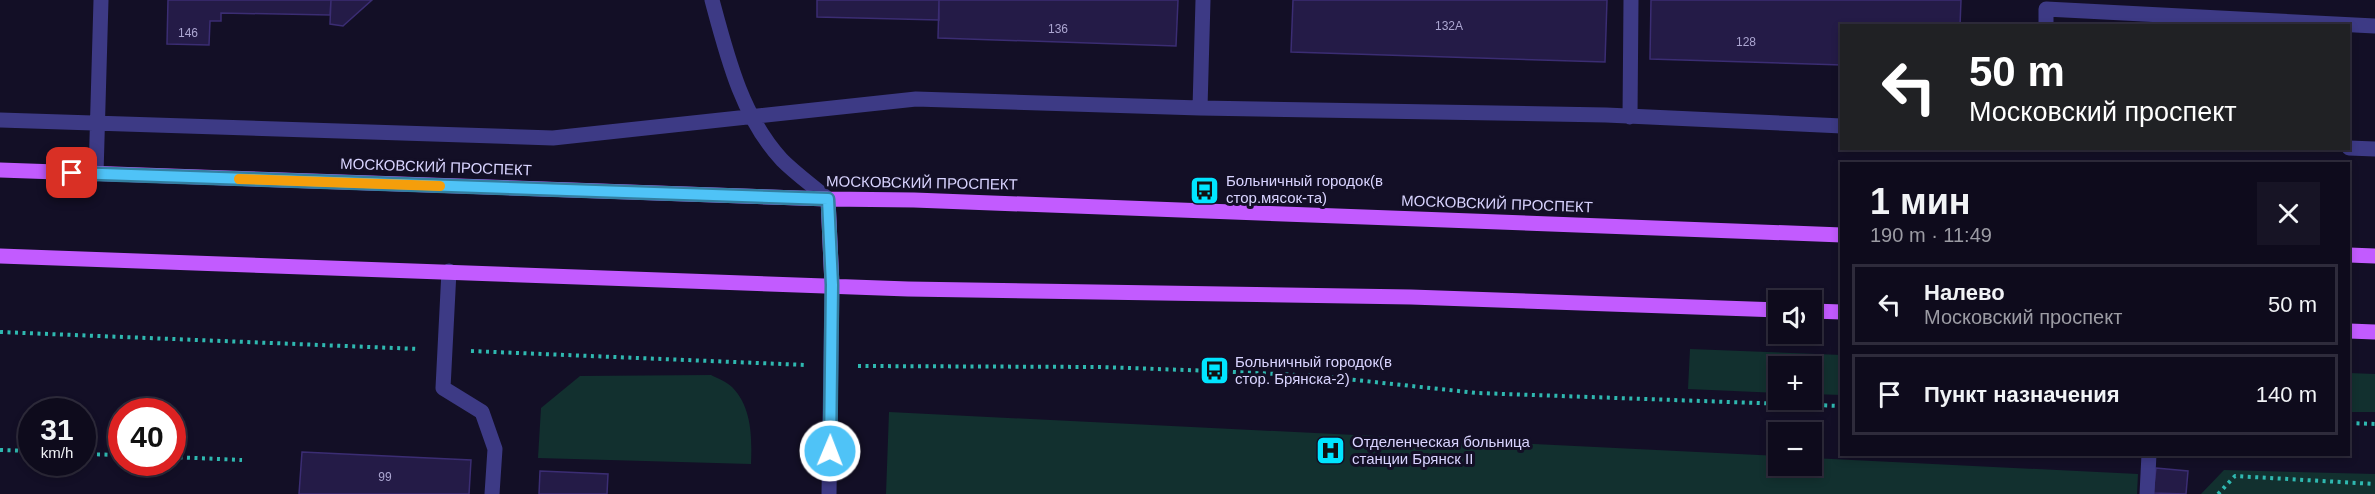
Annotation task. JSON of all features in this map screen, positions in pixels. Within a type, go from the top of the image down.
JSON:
[{"type":"main road","name":"МОСКОВСКИЙ ПРОСПЕКТ","points":[[0,170],[828,199],[914,200],[1840,236]]},
{"type":"main road","points":[[828,199],[832,285]]},
{"type":"main road","points":[[2350,255],[2375,256]]},
{"type":"main road","points":[[0,256],[908,289],[1411,297],[1768,310]]},
{"type":"main road","points":[[1822,311],[1840,312]]},
{"type":"main road","points":[[2350,331],[2375,332]]},
{"type":"street","points":[[96,174],[100,0]]},
{"type":"street","points":[[712,0],[722,38],[750,117],[782,160],[828,199]]},
{"type":"street","points":[[1200,108],[1203,0]]},
{"type":"street","points":[[1630,117],[1631,0]]},
{"type":"street","points":[[2046,24],[2046,9],[2336,24]]},
{"type":"street","points":[[2350,25],[2375,26]]},
{"type":"street","points":[[0,120],[553,138],[916,99],[1200,108],[1630,117],[1840,126]]},
{"type":"street","points":[[2350,148],[2375,149]]},
{"type":"street","points":[[449,271],[443,388],[482,412],[495,449],[492,494]]},
{"type":"street","points":[[829,494],[832,285]]},
{"type":"street","points":[[2147,494],[2149,456]]},
{"type":"path","points":[[0,332],[428,350]]},
{"type":"path","points":[[464,351],[832,366],[1100,367],[1214,371],[1318,376],[1477,393],[1840,406]]},
{"type":"path","points":[[2350,423],[2375,424]]},
{"type":"path","points":[[0,450],[18,451]]},
{"type":"path","points":[[186,458],[242,460]]},
{"type":"path","points":[[2218,494],[2235,476],[2375,484]]},
{"type":"green space","points":[[1690,349],[1840,355],[1840,395],[1822,394],[1822,356],[1768,356],[1768,393],[1688,389]]},
{"type":"green space","points":[[2350,373],[2375,374],[2375,412],[2350,412]]},
{"type":"green space","points":[[711,375],[732,387],[744,404],[751,433],[751,464],[538,458],[541,408],[580,376]]},
{"type":"green space","name":"Отделенческая больница станции Брянск II","points":[[889,412],[1768,455],[1768,476],[1822,476],[1822,458],[2138,474],[2137,494],[886,494]]},
{"type":"green space","points":[[2224,470],[2375,474],[2375,494],[2201,494]]},
{"type":"building","points":[[168,0],[331,0],[330,15],[221,13],[221,21],[210,21],[209,45],[167,44]]},
{"type":"building","points":[[331,0],[372,0],[343,26],[330,24]]},
{"type":"building","points":[[817,0],[939,0],[939,20],[817,17]]},
{"type":"building","points":[[939,0],[1178,0],[1176,46],[938,38]]},
{"type":"building","points":[[1293,0],[1607,0],[1605,62],[1291,52]]},
{"type":"building","points":[[1651,0],[1961,0],[1960,24],[1840,24],[1840,65],[1650,59]]},
{"type":"building","points":[[302,452],[471,460],[469,494],[299,494]]},
{"type":"building","points":[[2156,468],[2188,471],[2186,494],[2153,493]]},
{"type":"building","points":[[540,471],[608,474],[607,494],[539,494]]},
{"type":"slow traffic","points":[[239,179],[440,186]]},
{"type":"place","name":"Больничный городок(в стор.мясок-та)","points":[[1205,190]]},
{"type":"place","name":"Больничный городок(в стор. Брянска-2)","points":[[1214,371]]},
{"type":"place","name":"Отделенческая больница станции Брянск II","points":[[1331,451]]},
{"type":"route","points":[[72,173],[828,199],[832,285],[830,451]]}]
